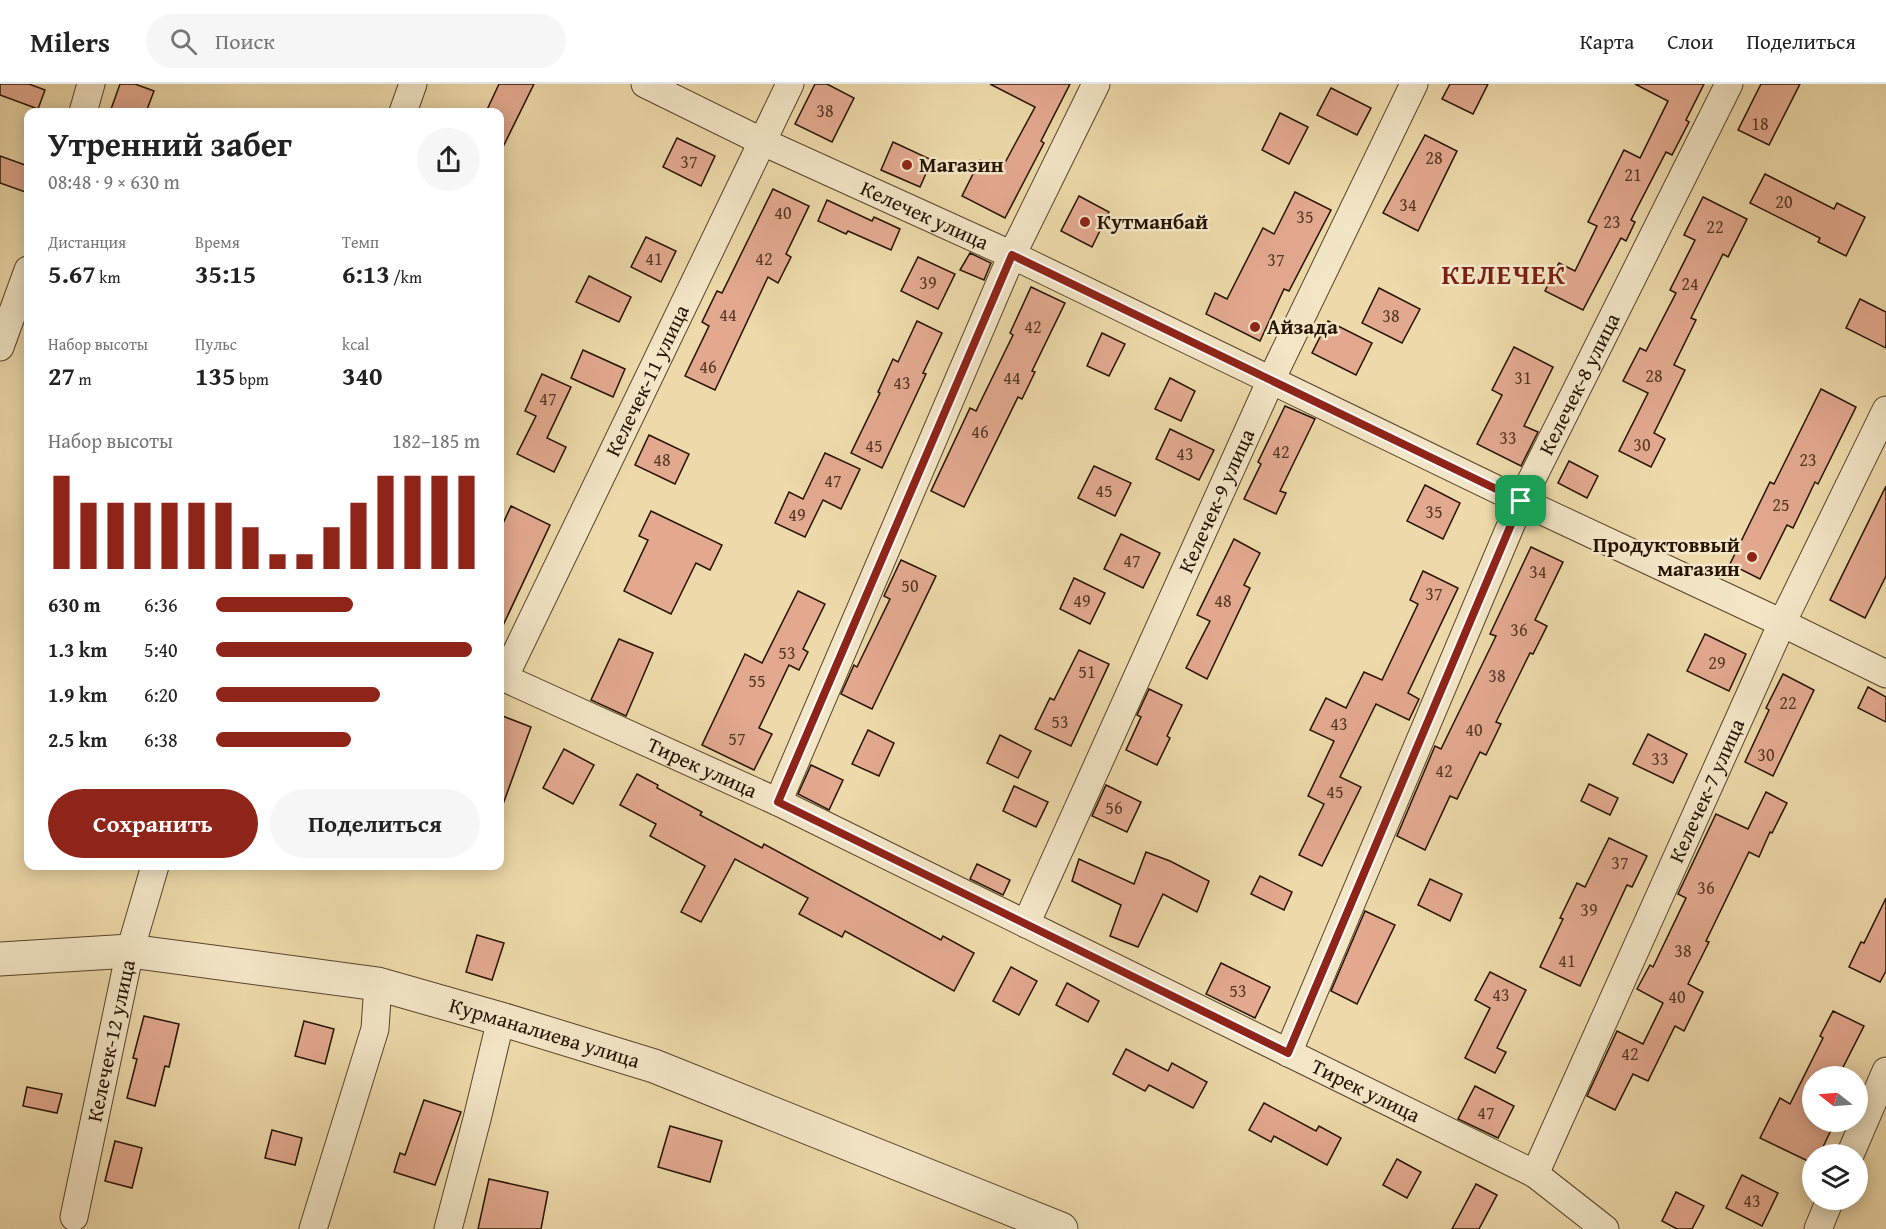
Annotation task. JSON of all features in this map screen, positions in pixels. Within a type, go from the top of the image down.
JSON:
[{"type":"street","points":[[84,108],[91,84]]},
{"type":"street","points":[[404,108],[413,84]]},
{"type":"street","name":"Келечек улица","points":[[645,84],[763,141],[1012,255],[1886,674]]},
{"type":"street","name":"Келечек-11 улица","points":[[504,673],[790,84]]},
{"type":"street","points":[[778,802],[1012,255],[1096,84]]},
{"type":"street","name":"Келечек-9 улица","points":[[1026,924],[1271,380],[1414,84]]},
{"type":"street","name":"Келечек-8 улица","points":[[1288,1053],[1521,501],[1730,84]]},
{"type":"street","points":[[0,346],[24,281]]},
{"type":"street","name":"Келечек-7 улица","points":[[1535,1174],[1782,623],[1886,410]]},
{"type":"street","name":"Тирек улица","points":[[504,678],[778,802],[1535,1174],[1605,1229]]},
{"type":"street","name":"Келечек-12 улица","points":[[74,1217],[130,951],[154,870]]},
{"type":"street","name":"Курманалиева улица","points":[[0,959],[130,951],[378,984],[654,1066],[1061,1229]]},
{"type":"street","points":[[313,1229],[375,1029],[378,984]]},
{"type":"street","points":[[448,1229],[501,1019]]},
{"type":"street","points":[[1855,1144],[1886,1071]]},
{"type":"street","points":[[1818,1229],[1826,1210]]},
{"type":"building","points":[[0,84],[29,84],[45,90],[38,108],[0,95]]},
{"type":"building","points":[[120,84],[135,84],[154,91],[148,108],[111,108]]},
{"type":"building","points":[[499,84],[534,84],[504,145],[504,108],[488,108]]},
{"type":"building","points":[[815,84],[827,84],[854,98],[832,142],[795,124]]},
{"type":"building","points":[[990,84],[1070,84],[1041,141],[1044,143],[1005,218],[962,196],[980,160],[1001,170],[1035,107]]},
{"type":"building","points":[[1450,84],[1488,84],[1473,114],[1442,99]]},
{"type":"building","points":[[1635,84],[1704,84],[1686,120],[1689,122],[1672,155],[1666,152],[1631,220],[1635,222],[1626,241],[1621,238],[1583,310],[1545,291],[1559,263],[1575,271],[1597,226],[1588,222],[1624,150],[1640,158],[1668,101]]},
{"type":"building","points":[[1761,84],[1800,84],[1769,145],[1738,130]]},
{"type":"building","points":[[1331,88],[1371,108],[1357,135],[1317,115]]},
{"type":"building","points":[[1280,113],[1308,127],[1289,164],[1262,150]]},
{"type":"building","points":[[1425,135],[1457,151],[1418,231],[1383,213]]},
{"type":"building","points":[[677,138],[715,156],[701,186],[663,167]]},
{"type":"building","name":"Магазин","points":[[893,142],[932,160],[920,187],[881,170]]},
{"type":"building","points":[[0,156],[24,165],[24,192],[0,183]]},
{"type":"building","points":[[1765,174],[1834,209],[1837,203],[1865,217],[1846,256],[1818,242],[1820,238],[1750,203]]},
{"type":"building","points":[[773,189],[809,206],[786,254],[791,257],[778,283],[768,277],[715,390],[685,376],[709,326],[702,322],[717,291],[722,293]]},
{"type":"building","points":[[1295,192],[1331,210],[1289,291],[1284,289],[1260,341],[1206,314],[1215,293],[1227,299],[1263,228],[1274,234]]},
{"type":"building","name":"Кутманбай","points":[[1079,196],[1109,212],[1092,247],[1061,231]]},
{"type":"building","points":[[1703,197],[1747,219],[1728,257],[1723,254],[1691,318],[1696,320],[1674,365],[1685,370],[1654,433],[1665,439],[1651,467],[1619,451],[1648,393],[1623,381],[1640,348],[1646,351],[1676,293],[1670,290],[1695,240],[1684,235]]},
{"type":"building","points":[[827,200],[872,221],[874,217],[900,229],[891,250],[818,221]]},
{"type":"building","points":[[646,237],[676,251],[661,282],[631,267]]},
{"type":"building","points":[[970,253],[991,263],[984,280],[960,270]]},
{"type":"building","points":[[918,257],[955,274],[938,309],[901,291]]},
{"type":"building","points":[[589,276],[631,297],[619,322],[576,302]]},
{"type":"building","points":[[1031,287],[1065,303],[1032,371],[1035,372],[1022,399],[1018,397],[964,507],[931,491],[970,408],[976,411],[1013,335],[1010,333]]},
{"type":"building","points":[[1379,288],[1420,309],[1402,343],[1362,323]]},
{"type":"building","points":[[1860,299],[1886,312],[1886,348],[1846,328]]},
{"type":"building","points":[[917,321],[942,333],[923,373],[926,374],[882,468],[851,453],[880,393],[878,392],[893,359],[898,362]]},
{"type":"building","points":[[1328,321],[1372,343],[1356,375],[1312,353]]},
{"type":"building","points":[[1102,333],[1125,344],[1109,376],[1087,366]]},
{"type":"building","points":[[1514,347],[1553,367],[1524,426],[1538,432],[1521,466],[1477,444],[1502,395],[1492,390]]},
{"type":"building","points":[[583,350],[625,369],[613,397],[571,378]]},
{"type":"building","points":[[542,374],[571,387],[547,438],[566,447],[554,472],[517,454],[536,416],[525,411]]},
{"type":"building","points":[[1170,378],[1195,391],[1181,421],[1155,409]]},
{"type":"building","points":[[1821,389],[1856,407],[1818,484],[1815,482],[1793,528],[1787,525],[1760,579],[1730,564],[1770,482],[1774,484]]},
{"type":"building","points":[[1285,406],[1315,419],[1280,491],[1286,493],[1276,514],[1244,499],[1261,464],[1258,462]]},
{"type":"building","points":[[1170,429],[1214,450],[1199,480],[1156,459]]},
{"type":"building","points":[[649,435],[689,454],[675,484],[635,465]]},
{"type":"building","points":[[825,453],[860,469],[841,509],[823,500],[805,537],[775,523],[789,492],[803,499]]},
{"type":"building","points":[[1569,461],[1598,476],[1587,498],[1558,483]]},
{"type":"building","points":[[1094,466],[1131,483],[1115,516],[1078,498]]},
{"type":"building","points":[[1425,485],[1460,503],[1443,539],[1407,521]]},
{"type":"building","points":[[1886,486],[1886,576],[1865,618],[1830,600]]},
{"type":"building","points":[[511,506],[550,525],[504,623],[504,521]]},
{"type":"building","points":[[651,511],[722,545],[710,570],[696,563],[671,614],[624,591],[648,540],[639,536]]},
{"type":"building","points":[[1121,534],[1160,553],[1143,588],[1104,569]]},
{"type":"building","points":[[1234,539],[1260,553],[1244,585],[1250,588],[1207,679],[1186,668],[1210,621],[1197,615]]},
{"type":"building","points":[[1531,547],[1563,562],[1535,620],[1547,626],[1533,654],[1530,653],[1496,722],[1501,724],[1486,755],[1480,752],[1457,799],[1450,796],[1425,850],[1397,836],[1435,746],[1441,749],[1496,636],[1490,634]]},
{"type":"building","points":[[901,560],[936,576],[872,709],[841,694],[854,665],[857,667],[890,599],[884,596]]},
{"type":"building","points":[[1423,571],[1458,588],[1408,693],[1419,699],[1409,720],[1376,704],[1340,777],[1361,787],[1322,866],[1299,855],[1324,804],[1308,796],[1334,741],[1310,730],[1326,698],[1346,708],[1364,672],[1382,680],[1418,604],[1410,600]]},
{"type":"building","points":[[1074,578],[1105,593],[1090,624],[1060,609]]},
{"type":"building","points":[[798,591],[825,604],[803,649],[808,652],[799,670],[789,665],[759,728],[772,734],[754,770],[702,745],[745,654],[762,663]]},
{"type":"building","points":[[1705,634],[1746,654],[1729,691],[1687,671]]},
{"type":"building","points":[[619,639],[653,653],[626,716],[591,700]]},
{"type":"building","points":[[1079,650],[1109,664],[1071,746],[1035,729],[1050,698],[1054,700]]},
{"type":"building","points":[[1783,674],[1814,690],[1773,776],[1745,762],[1769,710],[1766,708]]},
{"type":"building","points":[[1868,687],[1886,697],[1886,722],[1858,708]]},
{"type":"building","points":[[1149,689],[1182,705],[1167,736],[1170,738],[1157,765],[1126,750],[1141,717],[1137,715]]},
{"type":"building","points":[[504,717],[531,727],[504,801]]},
{"type":"building","points":[[868,730],[894,743],[879,776],[852,764]]},
{"type":"building","points":[[1648,734],[1687,754],[1673,783],[1633,764]]},
{"type":"building","points":[[1000,735],[1031,751],[1018,778],[987,763]]},
{"type":"building","points":[[564,749],[594,765],[573,804],[543,788]]},
{"type":"building","points":[[811,765],[843,780],[829,810],[798,794]]},
{"type":"building","points":[[637,774],[658,785],[657,788],[702,812],[700,815],[762,848],[764,844],[941,940],[943,936],[974,953],[954,991],[845,931],[842,937],[799,914],[808,898],[735,859],[701,922],[681,912],[705,866],[650,836],[656,824],[620,805]]},
{"type":"building","points":[[1589,784],[1618,798],[1610,815],[1581,801]]},
{"type":"building","points":[[1106,785],[1141,802],[1127,832],[1092,816]]},
{"type":"building","points":[[1014,786],[1048,802],[1036,827],[1003,811]]},
{"type":"building","points":[[1766,792],[1787,803],[1759,857],[1749,852],[1706,941],[1709,942],[1688,984],[1703,992],[1684,1031],[1675,1026],[1648,1081],[1633,1074],[1615,1110],[1587,1096],[1617,1031],[1643,1044],[1663,1003],[1637,989],[1650,965],[1653,967],[1686,898],[1678,894],[1716,814],[1748,829]]},
{"type":"building","points":[[1609,838],[1647,856],[1632,887],[1627,885],[1580,986],[1540,967],[1577,883],[1585,887]]},
{"type":"building","points":[[1146,852],[1170,861],[1209,881],[1197,912],[1163,894],[1138,947],[1110,936],[1121,905],[1072,881],[1079,859],[1134,884]]},
{"type":"building","points":[[977,864],[1010,880],[1003,895],[970,879]]},
{"type":"building","points":[[1260,876],[1292,892],[1284,910],[1251,894]]},
{"type":"building","points":[[1430,879],[1462,894],[1450,921],[1418,905]]},
{"type":"building","points":[[1886,898],[1886,971],[1880,982],[1849,967],[1861,942],[1864,943]]},
{"type":"building","points":[[1365,911],[1395,925],[1357,1004],[1331,991]]},
{"type":"building","points":[[477,935],[504,943],[492,980],[466,972]]},
{"type":"building","points":[[1221,963],[1270,987],[1255,1018],[1206,994]]},
{"type":"building","points":[[1011,967],[1037,981],[1019,1015],[993,1001]]},
{"type":"building","points":[[1490,972],[1526,990],[1497,1048],[1506,1052],[1495,1073],[1465,1058],[1490,1008],[1475,1000]]},
{"type":"building","points":[[1067,983],[1099,1001],[1088,1022],[1056,1005]]},
{"type":"building","points":[[1833,1011],[1864,1026],[1844,1066],[1809,1066],[1823,1038],[1820,1036]]},
{"type":"building","points":[[144,1016],[179,1024],[169,1067],[165,1066],[155,1106],[127,1098],[137,1059],[133,1058]]},
{"type":"building","points":[[304,1021],[334,1029],[325,1064],[295,1056]]},
{"type":"building","points":[[1126,1049],[1168,1071],[1172,1063],[1207,1082],[1193,1108],[1149,1085],[1145,1091],[1113,1074]]},
{"type":"building","points":[[1802,1080],[1802,1132],[1830,1132],[1824,1144],[1802,1144],[1802,1158],[1760,1138],[1780,1098],[1790,1104]]},
{"type":"building","points":[[1475,1086],[1514,1106],[1498,1138],[1458,1119]]},
{"type":"building","points":[[27,1087],[62,1094],[57,1113],[23,1106]]},
{"type":"building","points":[[424,1100],[461,1112],[435,1185],[394,1172],[400,1153],[405,1155]]},
{"type":"building","points":[[1264,1103],[1316,1131],[1319,1126],[1341,1138],[1327,1165],[1274,1136],[1271,1142],[1249,1130]]},
{"type":"building","points":[[670,1126],[722,1141],[710,1182],[658,1167]]},
{"type":"building","points":[[272,1130],[302,1138],[295,1165],[265,1158]]},
{"type":"building","points":[[115,1141],[142,1148],[132,1188],[105,1181]]},
{"type":"building","points":[[1397,1159],[1421,1172],[1407,1198],[1383,1185]]},
{"type":"building","points":[[1742,1175],[1778,1193],[1762,1226],[1726,1208]]},
{"type":"building","points":[[489,1179],[548,1192],[541,1229],[478,1229]]},
{"type":"building","points":[[1476,1184],[1497,1195],[1479,1229],[1452,1229]]},
{"type":"building","points":[[1676,1192],[1704,1206],[1692,1229],[1677,1229],[1662,1221]]},
{"type":"place","name":"Магазин","points":[[907,165]]},
{"type":"place","name":"Кутманбай","points":[[1085,222]]},
{"type":"place","name":"Айзада","points":[[1255,327]]},
{"type":"place","name":"Продуктоввый магазин","points":[[1752,557]]},
{"type":"district","name":"КЕЛЕЧЕК","points":[[1504,275]]},
{"type":"route","points":[[1012,255],[1521,501],[1288,1053],[778,802],[1012,255]]}]
